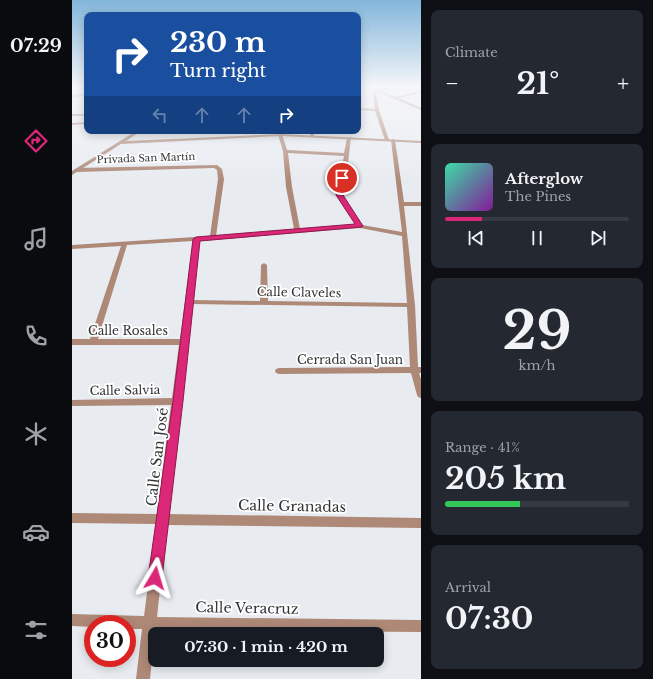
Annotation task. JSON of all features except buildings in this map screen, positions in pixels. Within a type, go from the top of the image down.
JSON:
[{"type":"street","points":[[380,118],[387,140]]},
{"type":"street","points":[[72,124],[84,123]]},
{"type":"street","points":[[72,173],[135,134]]},
{"type":"street","points":[[120,144],[265,134]]},
{"type":"street","points":[[280,134],[285,151],[296,231]]},
{"type":"street","points":[[319,134],[349,138],[421,142]]},
{"type":"street","points":[[349,138],[340,195],[360,226]]},
{"type":"street","points":[[393,140],[405,235],[417,370],[421,394]]},
{"type":"street","points":[[285,151],[347,155]]},
{"type":"street","points":[[72,166],[85,165]]},
{"type":"street","name":"Privada San Martín","points":[[78,170],[215,166],[219,169],[221,178],[214,238]]},
{"type":"street","points":[[401,204],[421,204]]},
{"type":"street","points":[[72,247],[214,238],[360,226],[405,235]]},
{"type":"street","name":"Calle San José","points":[[143,679],[178,401],[196,239]]},
{"type":"street","points":[[93,342],[125,244]]},
{"type":"street","points":[[264,265],[264,303]]},
{"type":"street","name":"Calle Claveles","points":[[188,302],[411,305]]},
{"type":"street","name":"Calle Rosales","points":[[72,342],[184,342]]},
{"type":"street","name":"Cerrada San Juan","points":[[279,371],[417,370]]},
{"type":"street","name":"Calle Salvia","points":[[72,403],[178,401]]},
{"type":"street","name":"Calle Granadas","points":[[72,518],[163,518],[421,523]]},
{"type":"street","name":"Calle Veracruz","points":[[72,620],[150,623],[421,626]]},
{"type":"route","points":[[155,578],[178,401],[196,239],[360,226],[341,199],[340,190],[342,178]]}]
